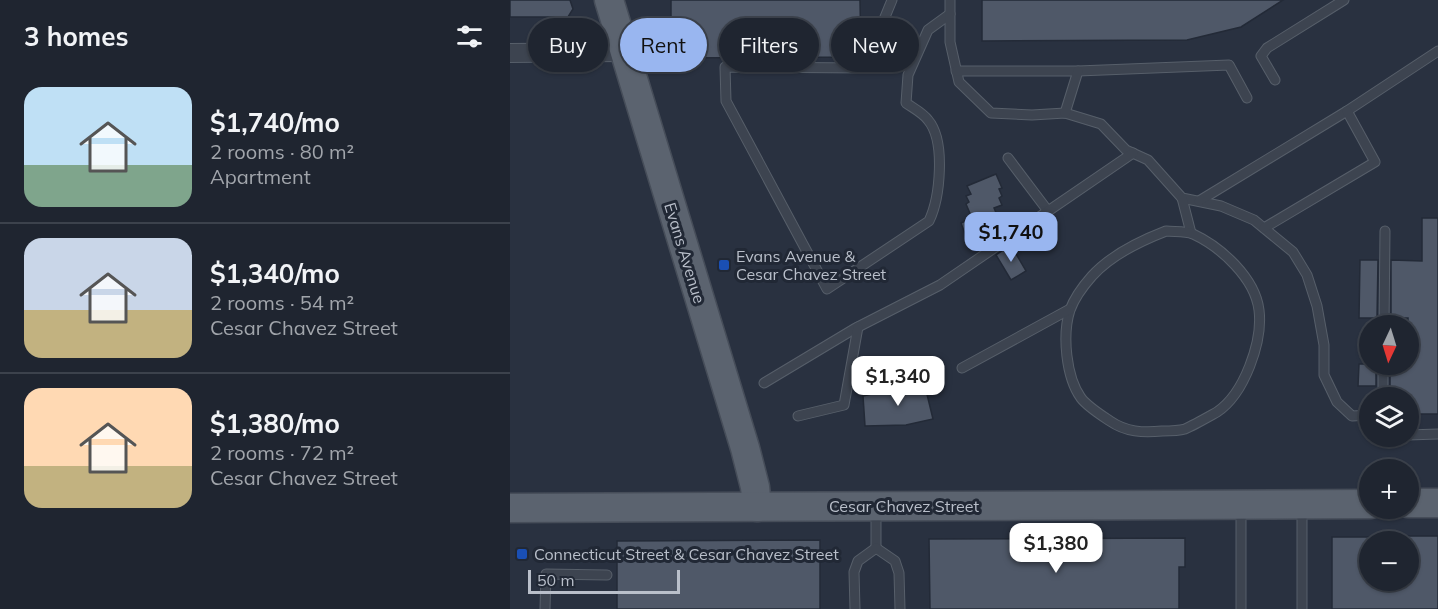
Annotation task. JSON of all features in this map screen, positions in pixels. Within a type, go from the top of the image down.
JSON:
[{"type":"main road","name":"Evans Avenue","points":[[609,0],[620,38]]},
{"type":"main road","name":"Evans Avenue","points":[[630,72],[745,448],[755,487],[757,507]]},
{"type":"main road","points":[[1419,504],[1438,503]]},
{"type":"main road","name":"Cesar Chavez Street","points":[[510,508],[1359,504]]},
{"type":"street","points":[[510,53],[620,52]]},
{"type":"lane","points":[[892,0],[864,68],[725,67],[726,101],[827,289],[929,221],[935,209],[939,190],[937,140],[929,120],[906,103],[908,75],[928,30],[950,14]]},
{"type":"lane","points":[[950,0],[950,42],[959,82],[991,112],[1032,115],[1065,113],[1101,124],[1126,150],[1148,160],[1182,198],[1191,233]]},
{"type":"lane","points":[[1275,80],[1261,57],[1267,48],[1344,0]]},
{"type":"lane","points":[[1199,201],[1347,111],[1438,51]]},
{"type":"lane","points":[[956,71],[1078,71],[1229,65],[1247,98]]},
{"type":"lane","points":[[1065,113],[1078,71]]},
{"type":"lane","points":[[1264,228],[1375,162],[1347,111]]},
{"type":"lane","points":[[764,383],[858,327],[940,285],[1133,153]]},
{"type":"lane","points":[[1008,158],[1048,211]]},
{"type":"lane","points":[[1182,198],[1221,206],[1254,220],[1293,252],[1307,275],[1317,306],[1324,345],[1324,375],[1337,402],[1352,416],[1359,416]]},
{"type":"lane","points":[[1166,231],[1191,233],[1217,250],[1241,270],[1254,293],[1259,310],[1258,336],[1250,367],[1234,393],[1218,411],[1183,430],[1146,432],[1121,429],[1082,399],[1069,371],[1066,350],[1070,309],[1093,275],[1141,240],[1166,231]]},
{"type":"lane","points":[[1384,315],[1385,231]]},
{"type":"lane","points":[[962,368],[1070,309]]},
{"type":"lane","points":[[798,416],[844,405],[858,327]]},
{"type":"lane","points":[[1419,435],[1438,434]]},
{"type":"lane","points":[[1241,504],[1241,609]]},
{"type":"lane","points":[[1302,504],[1302,609]]},
{"type":"lane","points":[[876,507],[876,548]]},
{"type":"lane","points":[[855,609],[854,572],[858,561],[876,548]]},
{"type":"lane","points":[[876,548],[895,561],[899,573],[900,609]]},
{"type":"lane","points":[[545,609],[546,574],[607,574]]},
{"type":"building","points":[[510,0],[570,0],[573,9],[568,17],[510,17]]},
{"type":"building","points":[[671,0],[860,0],[860,18],[831,18],[831,57],[819,57],[819,18],[719,18],[719,58],[707,58],[707,18],[671,18]]},
{"type":"building","points":[[982,0],[1283,0],[1241,27],[1187,40],[982,41]]},
{"type":"building","points":[[996,174],[1002,188],[999,189],[1002,196],[999,198],[1002,205],[994,208],[997,215],[980,222],[987,237],[969,245],[961,223],[972,218],[966,204],[969,202],[966,196],[971,194],[967,186]]},
{"type":"building","points":[[1422,218],[1438,218],[1438,414],[1419,414],[1419,387],[1390,387],[1390,375],[1419,375],[1419,315],[1391,315],[1391,260],[1422,261]]},
{"type":"building","points":[[1011,245],[1026,271],[1011,280],[996,255]]},
{"type":"building","points":[[1360,260],[1378,260],[1377,315],[1359,315]]},
{"type":"building","points":[[1359,364],[1359,375],[1376,375],[1376,386],[1358,386]]},
{"type":"building","points":[[924,382],[933,419],[906,425],[865,426],[863,396]]},
{"type":"building","points":[[1419,536],[1438,536],[1438,609],[1332,609],[1332,537],[1359,537],[1359,591],[1419,591]]},
{"type":"building","points":[[1185,538],[1185,567],[1179,567],[1179,609],[930,609],[929,539]]},
{"type":"building","points":[[820,540],[820,609],[617,609],[617,541]]},
{"type":"place","name":"Evans Avenue & Cesar Chavez Street","points":[[724,265]]},
{"type":"place","name":"Connecticut Street & Cesar Chavez Street","points":[[522,554]]}]
